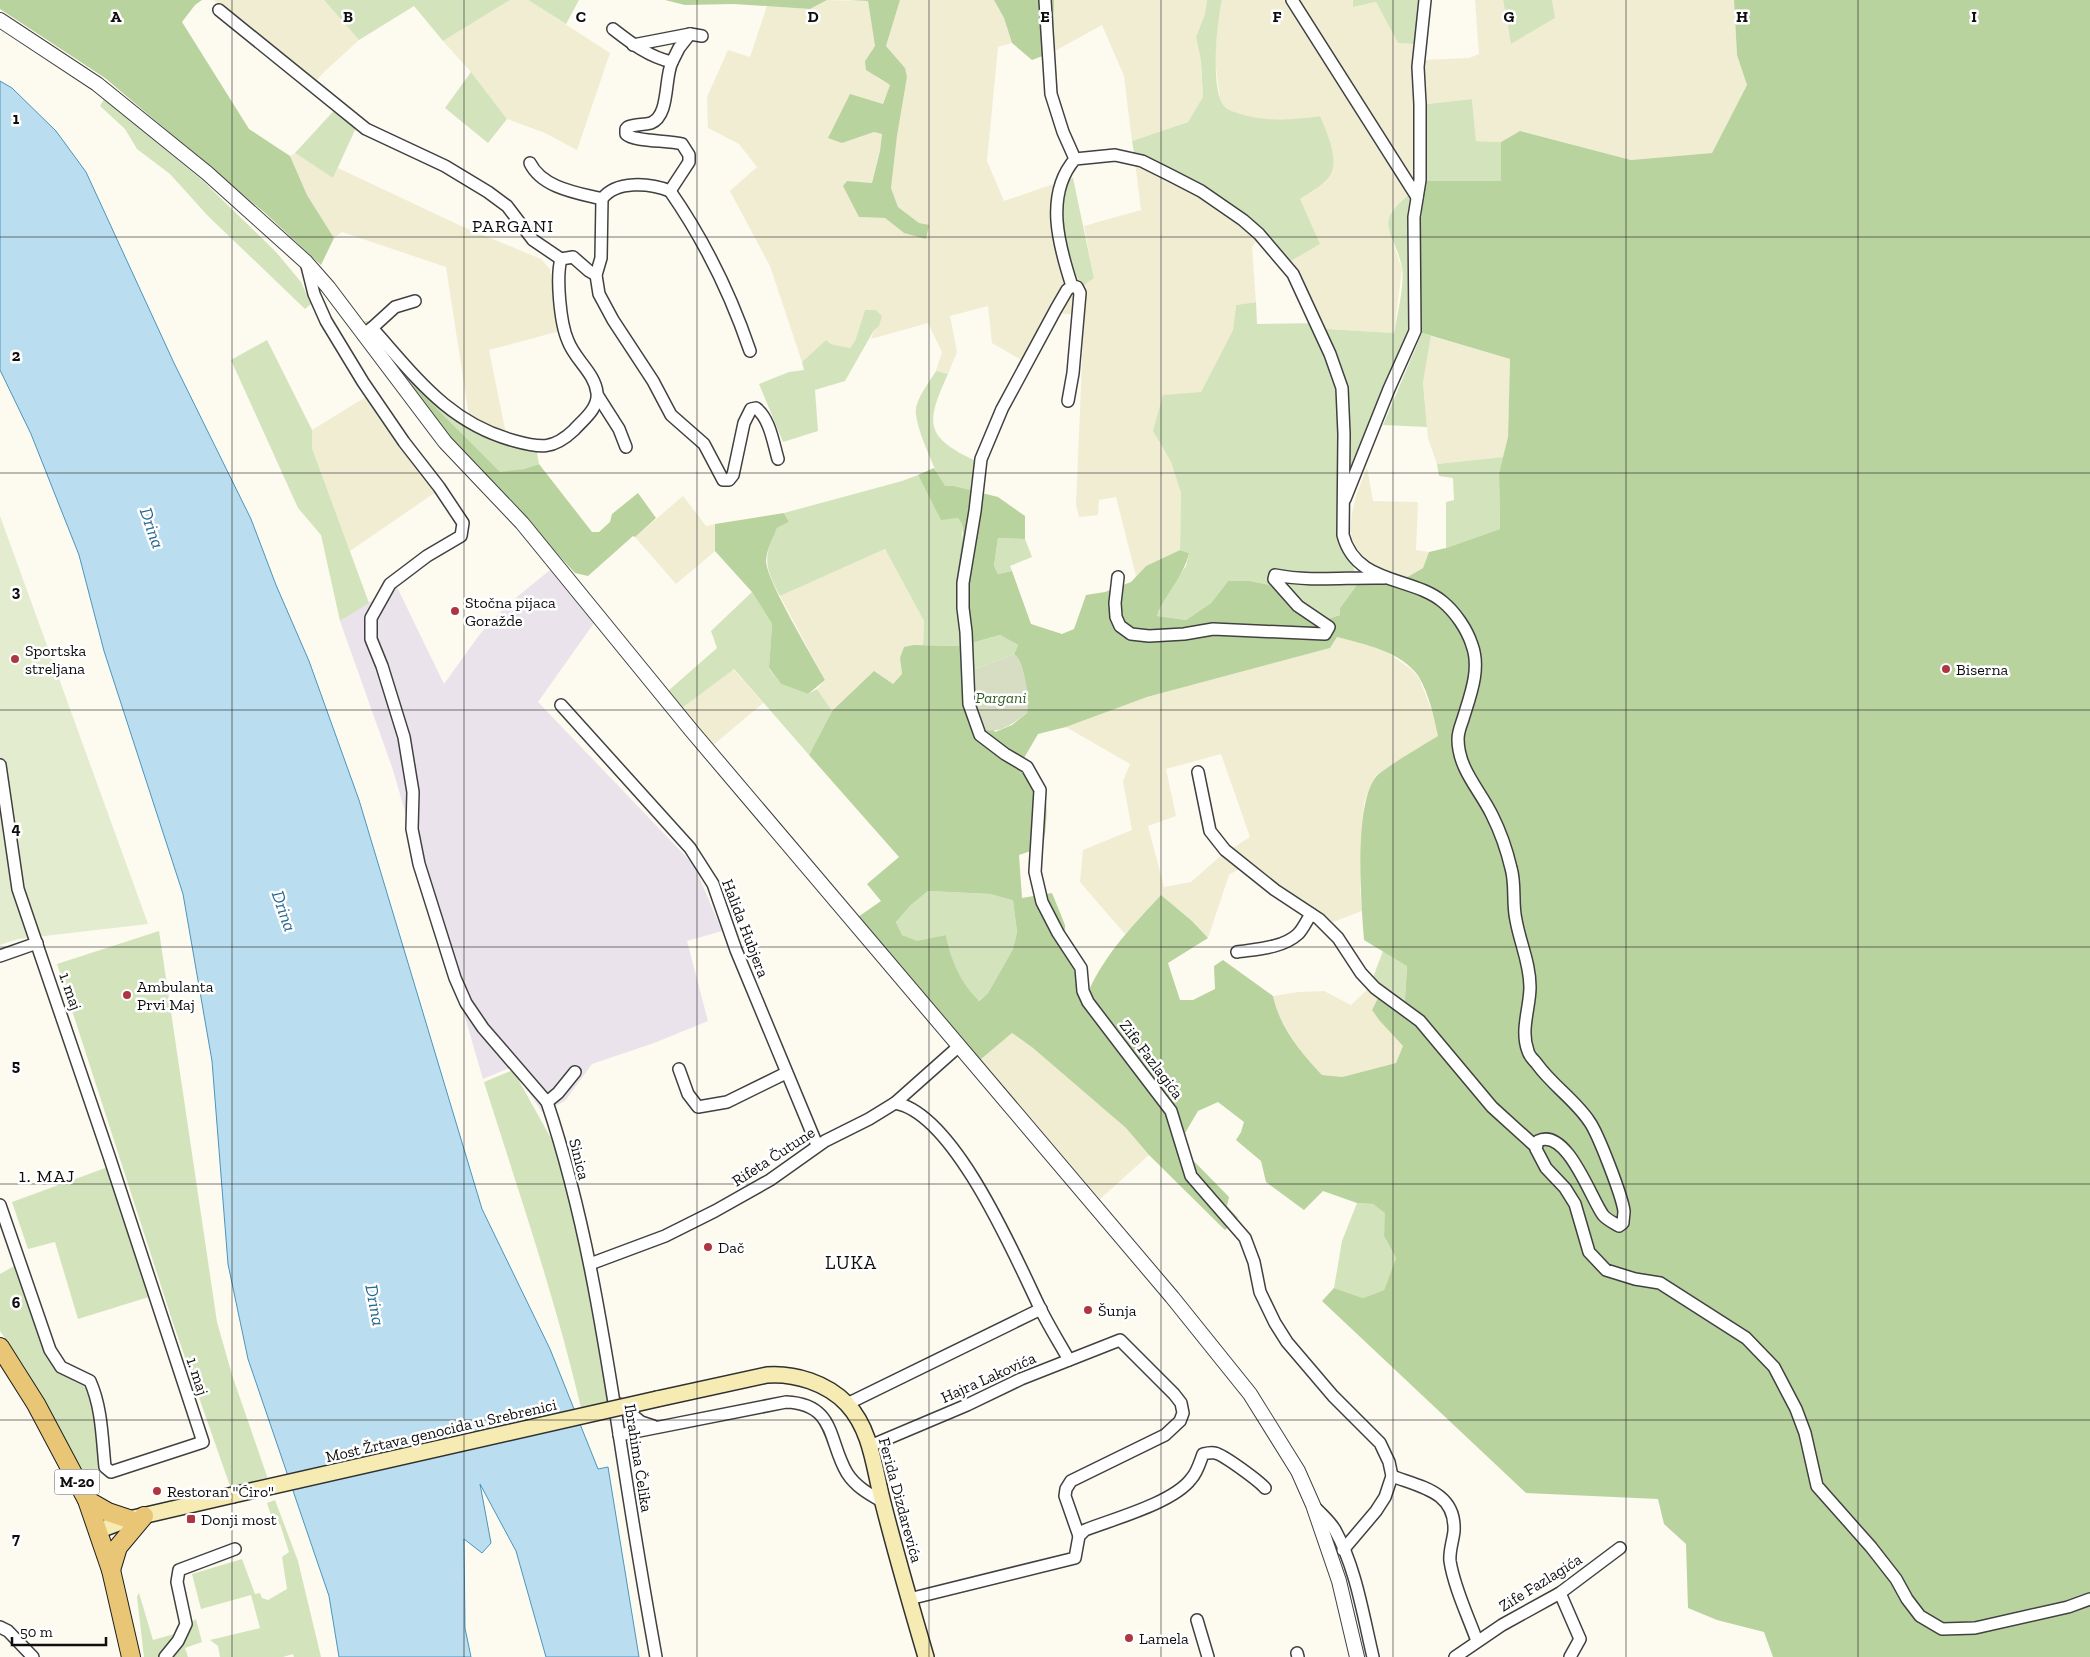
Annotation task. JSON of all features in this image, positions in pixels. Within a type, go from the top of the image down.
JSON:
[{"type":"main road","name":"M-20","points":[[0,1347],[36,1404],[87,1500],[111,1570],[131,1657]]},
{"type":"main road","name":"Ferida Dizdarevića","points":[[657,1399],[767,1374],[782,1374],[817,1384],[835,1394],[847,1404],[858,1420],[870,1446],[883,1502],[926,1657]]},
{"type":"main road","name":"Most Žrtava genocida u Srebrenici","points":[[97,1531],[137,1517],[233,1494],[657,1399]]},
{"type":"main road","points":[[87,1500],[108,1512],[137,1517],[113,1557],[111,1570]]},
{"type":"main road","points":[[124,1657],[125,1632]]},
{"type":"street","points":[[1045,0],[1051,94],[1074,159]]},
{"type":"street","points":[[1292,0],[1417,197]]},
{"type":"street","points":[[1344,501],[1414,331],[1414,217],[1420,180],[1418,67],[1425,0]]},
{"type":"street","points":[[219,10],[366,129],[445,166],[488,192],[506,206],[533,240],[561,259],[573,257],[596,275]]},
{"type":"street","points":[[0,20],[97,84],[207,173],[306,262],[367,331],[444,406],[484,431],[537,447],[550,445],[566,437],[594,408],[598,396]]},
{"type":"street","points":[[613,29],[633,45],[662,60],[672,62]]},
{"type":"street","points":[[633,45],[690,34],[702,36]]},
{"type":"street","points":[[670,191],[689,162],[689,155],[682,144],[666,140],[632,138],[625,131],[628,127],[652,122],[657,118],[664,102],[668,69],[679,48],[690,34]]},
{"type":"street","points":[[1068,401],[1073,373],[1080,293],[1077,287],[1072,286],[1058,236],[1057,207],[1060,186],[1066,170],[1074,159],[1116,155],[1142,161],[1201,191],[1254,230],[1294,274],[1330,354],[1342,388],[1344,434],[1343,535],[1346,546],[1353,556],[1385,578],[1416,588],[1442,601],[1460,622],[1472,644],[1476,662],[1475,674],[1458,737],[1460,758],[1492,815],[1512,870],[1515,918],[1527,957],[1530,987],[1525,1024],[1528,1052],[1546,1076],[1589,1121],[1617,1186],[1624,1210],[1623,1223],[1619,1226],[1603,1216],[1576,1164],[1567,1153],[1551,1141],[1542,1139],[1535,1146]]},
{"type":"street","points":[[530,164],[534,171],[544,179],[562,188],[602,199]]},
{"type":"street","points":[[750,352],[728,295],[684,210],[670,191],[657,186],[620,187],[607,193],[602,199],[601,258],[596,275],[599,294],[613,320],[653,381],[671,415],[704,444],[723,480],[729,480],[732,475],[744,422],[751,409],[756,408],[764,417],[778,459]]},
{"type":"street","points":[[561,259],[558,268],[559,297],[568,341],[595,381],[598,396],[619,429],[626,447]]},
{"type":"street","points":[[306,262],[314,294],[326,321],[363,382],[463,523],[461,536],[427,556],[390,584],[371,618],[371,639],[382,666],[404,737],[412,792],[412,829],[419,864],[455,978],[466,1003],[484,1028],[547,1102],[558,1093],[575,1072]]},
{"type":"street","name":"Zife Fazlagića","points":[[1072,286],[1067,290],[1056,309],[1002,409],[981,458],[975,511],[963,583],[968,704],[980,735],[1005,754],[1027,767],[1040,790],[1035,872],[1042,902],[1058,933],[1081,968],[1083,991],[1088,1002],[1172,1111],[1192,1176],[1245,1238],[1254,1262],[1260,1292],[1287,1342],[1333,1396],[1380,1443],[1389,1462],[1392,1476]]},
{"type":"street","points":[[367,331],[395,307],[415,301]]},
{"type":"street","points":[[367,331],[445,442],[522,523],[691,730],[814,873],[958,1047],[1100,1211],[1250,1394],[1298,1471],[1313,1505],[1340,1581],[1358,1657]]},
{"type":"street","points":[[1118,576],[1115,603],[1116,617],[1120,626],[1131,634],[1149,636],[1184,634],[1213,629],[1325,634],[1330,628],[1298,606],[1274,579],[1275,575],[1306,580],[1356,577],[1385,578]]},
{"type":"street","name":"Halida Hubjera","points":[[561,705],[690,848],[713,884],[736,950],[817,1145]]},
{"type":"street","name":"1. maj","points":[[0,765],[18,889],[110,1156],[203,1442],[111,1472],[105,1467],[100,1432],[100,1413],[95,1393],[90,1381],[61,1367],[50,1350],[0,1205]]},
{"type":"street","points":[[1198,772],[1210,831],[1225,850],[1275,890],[1311,914],[1338,938],[1361,973],[1420,1021],[1492,1107],[1535,1146],[1546,1168],[1565,1188],[1575,1204],[1589,1252],[1606,1270],[1635,1279],[1660,1282],[1746,1338],[1774,1367],[1796,1409],[1802,1425],[1818,1486],[1871,1547],[1896,1579],[1907,1599],[1920,1616],[1942,1629],[1975,1628],[2068,1607],[2090,1599]]},
{"type":"street","points":[[1237,952],[1260,949],[1288,941],[1299,932],[1311,914]]},
{"type":"street","points":[[0,956],[37,943]]},
{"type":"street","name":"Rifeta Čutune","points":[[590,1264],[665,1236],[770,1180],[817,1145],[895,1103],[958,1047]]},
{"type":"street","points":[[679,1069],[694,1104],[698,1107],[727,1102],[786,1073]]},
{"type":"street","name":"Sinica","points":[[547,1102],[558,1135],[590,1264]]},
{"type":"street","points":[[895,1103],[905,1105],[923,1118],[952,1146],[992,1207],[1041,1310],[1069,1360]]},
{"type":"street","name":"Ibrahima Čelika","points":[[590,1264],[656,1657]]},
{"type":"street","points":[[847,1404],[1041,1310]]},
{"type":"street","name":"Hajra Lakovića","points":[[870,1446],[967,1405],[1021,1379],[1120,1340],[1174,1394],[1181,1403],[1183,1412],[1180,1421],[1165,1436],[1071,1481],[1066,1489],[1065,1496],[1079,1536]]},
{"type":"street","points":[[614,1399],[641,1422],[655,1427]]},
{"type":"street","points":[[619,1435],[786,1402],[799,1402],[811,1407],[830,1427],[847,1472],[856,1485],[883,1502]]},
{"type":"street","points":[[909,1599],[1075,1558],[1079,1536],[1085,1530],[1148,1506],[1179,1490],[1192,1479],[1203,1454],[1213,1452],[1226,1458],[1244,1473],[1258,1480],[1265,1488]]},
{"type":"street","points":[[1343,1550],[1376,1511],[1392,1476],[1437,1493],[1451,1508],[1454,1530],[1450,1560],[1455,1584],[1464,1603],[1477,1641]]},
{"type":"street","points":[[1313,1505],[1334,1529],[1343,1550],[1355,1581],[1373,1657]]},
{"type":"street","name":"Zife Fazlagića","points":[[1456,1657],[1477,1641],[1560,1593],[1620,1548]]},
{"type":"street","points":[[165,1657],[178,1641],[186,1624],[177,1582],[179,1570],[235,1549]]},
{"type":"street","points":[[1560,1593],[1580,1639],[1570,1657]]},
{"type":"street","points":[[1197,1620],[1208,1657]]},
{"type":"street","points":[[0,1627],[8,1631],[33,1657]]},
{"type":"shaded area","points":[[214,0],[324,0],[359,40],[314,83]]},
{"type":"shaded area","points":[[510,0],[528,0],[610,53],[577,150],[545,133],[507,119],[471,72],[443,41]]},
{"type":"shaded area","points":[[827,0],[868,1],[875,46],[865,61],[877,78],[890,85],[883,104],[842,143],[874,132],[882,134],[872,183],[847,181],[859,217],[885,218],[904,233],[919,223],[898,207],[891,188],[907,77],[905,68],[886,46],[900,0],[994,0],[1004,18],[1012,43],[998,47],[987,161],[1004,201],[1068,179],[1062,210],[1094,278],[1084,226],[1141,210],[1134,153],[1203,188],[1263,232],[1252,247],[1256,302],[1236,305],[1233,330],[1201,392],[1159,442],[1171,462],[1181,493],[1180,550],[1146,566],[1136,576],[1116,497],[1099,500],[1098,515],[1079,517],[1076,505],[1084,316],[1059,313],[1023,361],[992,343],[988,306],[950,316],[957,352],[948,374],[936,371],[942,352],[928,323],[871,339],[874,330],[865,310],[855,341],[850,348],[831,344],[826,340],[802,362],[770,266],[730,191],[757,167],[739,144],[708,128],[707,97],[728,50],[750,57],[767,6],[810,9]]},
{"type":"shaded area","points":[[1054,0],[1207,0],[1205,14],[1196,37],[1201,61],[1203,98],[1188,122],[1132,141],[1124,76],[1102,25],[1053,52]]},
{"type":"shaded area","points":[[1222,0],[1353,0],[1353,7],[1376,2],[1398,43],[1414,44],[1413,68],[1416,105],[1415,184],[1410,194],[1392,211],[1388,228],[1402,269],[1394,333],[1327,329],[1289,262],[1300,199],[1315,190],[1320,116],[1287,121],[1265,120],[1234,113],[1224,106],[1220,99],[1215,60],[1218,19]]},
{"type":"shaded area","points":[[1475,0],[1503,0],[1511,44],[1554,18],[1552,0],[1734,0],[1737,55],[1747,85],[1712,153],[1631,160],[1521,131],[1501,142],[1476,141],[1472,99],[1427,104],[1425,60],[1469,58],[1479,54]]},
{"type":"shaded area","points":[[295,153],[333,178],[338,168],[459,225],[541,259],[550,269],[560,331],[489,350],[506,434],[469,416],[446,267],[342,232],[334,238],[307,195],[290,156]]},
{"type":"shaded area","points":[[1431,336],[1510,359],[1508,437],[1503,457],[1437,464],[1428,438],[1423,383]]},
{"type":"shaded area","points":[[369,395],[436,492],[350,551],[312,448],[312,430]]},
{"type":"shaded area","points":[[1367,467],[1373,501],[1418,502],[1416,550],[1429,552],[1423,568],[1404,579],[1390,574],[1368,560],[1358,550],[1353,541],[1350,531],[1352,513]]},
{"type":"shaded area","points":[[683,496],[706,526],[715,524],[715,551],[676,584],[635,537]]},
{"type":"shaded area","points":[[885,549],[924,621],[923,645],[914,645],[900,658],[902,674],[893,684],[873,672],[832,711],[817,689],[825,680],[780,596]]},
{"type":"shaded area","points":[[550,570],[594,623],[538,702],[694,865],[722,931],[687,941],[708,1021],[654,1043],[592,1064],[565,1101],[542,1112],[512,1067],[483,1079],[393,770],[340,621],[396,585],[444,684],[480,634],[507,605]]},
{"type":"shaded area","points":[[1337,637],[1381,648],[1411,669],[1419,678],[1439,736],[1375,776],[1364,803],[1360,889],[1362,911],[1333,922],[1280,887],[1231,849],[1250,837],[1221,754],[1166,769],[1176,816],[1148,826],[1164,887],[1191,882],[1224,853],[1242,867],[1229,875],[1208,938],[1192,921],[1161,895],[1125,934],[1080,882],[1083,850],[1132,830],[1123,781],[1130,764],[1066,727],[1147,697],[1330,648]]},
{"type":"shaded area","points":[[733,669],[763,703],[712,746],[682,708]]},
{"type":"shaded area","points":[[1369,988],[1378,998],[1372,1010],[1403,1046],[1396,1063],[1341,1077],[1322,1075],[1303,1055],[1276,1012],[1273,996],[1298,992],[1324,991],[1351,1005]]},
{"type":"shaded area","points":[[1012,1033],[1033,1048],[1126,1128],[1149,1155],[1100,1199],[980,1060]]},
{"type":"green space","points":[[0,0],[202,0],[195,5],[182,22],[249,129],[290,156],[307,195],[334,238],[321,265],[265,213],[105,78],[0,9]]},
{"type":"green space","points":[[324,0],[510,0],[443,41],[414,6],[359,40]]},
{"type":"green space","points":[[528,0],[579,0],[566,24]]},
{"type":"green space","points":[[665,0],[827,0],[810,9],[734,4],[685,5]]},
{"type":"green space","points":[[848,0],[900,0],[886,46],[905,68],[907,77],[891,188],[898,207],[919,223],[929,225],[926,239],[904,233],[885,218],[859,217],[843,186],[847,181],[872,183],[882,134],[874,132],[842,143],[828,138],[850,94],[883,104],[890,85],[866,70],[865,61],[875,46],[868,1]]},
{"type":"green space","points":[[994,0],[1054,0],[1053,52],[1032,60],[1012,43],[1004,18]]},
{"type":"green space","points":[[1207,0],[1222,0],[1218,23],[1216,71],[1217,86],[1224,106],[1236,113],[1263,119],[1320,116],[1331,144],[1334,160],[1331,174],[1321,185],[1300,199],[1320,244],[1289,262],[1203,188],[1134,153],[1132,141],[1188,122],[1203,97],[1201,61],[1196,37],[1205,14]]},
{"type":"green space","points":[[1353,0],[1421,0],[1414,44],[1398,43],[1376,2],[1353,7]]},
{"type":"green space","points":[[1503,0],[1552,0],[1555,18],[1511,44]]},
{"type":"green space","points":[[1734,0],[2090,0],[2090,1657],[1773,1657],[1764,1632],[1717,1620],[1688,1608],[1686,1544],[1664,1524],[1658,1499],[1526,1493],[1322,1301],[1334,1288],[1363,1298],[1384,1290],[1396,1258],[1384,1236],[1385,1213],[1373,1204],[1357,1203],[1323,1191],[1304,1210],[1266,1182],[1261,1161],[1236,1140],[1244,1122],[1218,1102],[1198,1111],[1178,1145],[1229,1197],[1227,1206],[1238,1218],[1225,1230],[1149,1155],[1126,1128],[1033,1048],[1012,1033],[980,1060],[949,1026],[858,917],[881,901],[867,884],[899,857],[809,755],[832,711],[874,671],[893,684],[902,674],[900,658],[904,647],[914,645],[961,646],[956,582],[963,534],[962,524],[958,518],[941,520],[918,475],[934,468],[945,486],[954,486],[998,497],[1025,516],[1025,539],[998,538],[994,566],[998,574],[1012,571],[1031,624],[1062,634],[1074,629],[1086,595],[1105,592],[1131,582],[1146,566],[1180,550],[1189,553],[1187,561],[1157,616],[1186,620],[1211,603],[1228,581],[1250,581],[1270,585],[1287,601],[1319,622],[1340,615],[1340,608],[1359,582],[1404,579],[1423,568],[1429,552],[1500,529],[1499,473],[1508,437],[1510,359],[1422,333],[1419,257],[1426,181],[1501,181],[1501,142],[1520,131],[1631,160],[1712,153],[1747,85],[1737,55]],"holes":[[[1000,635],[1018,645],[1014,654],[1021,665],[1023,673],[1027,713],[1012,725],[995,732],[962,683],[961,646]],[[1337,637],[1382,650],[1412,668],[1426,691],[1438,736],[1379,774],[1368,792],[1364,811],[1360,856],[1364,940],[1407,966],[1404,1016],[1378,998],[1372,1010],[1403,1046],[1396,1063],[1342,1077],[1322,1075],[1306,1058],[1292,1038],[1280,1018],[1273,996],[1223,960],[1214,966],[1215,989],[1193,1000],[1180,1000],[1168,963],[1208,938],[1192,921],[1161,895],[1112,951],[1089,990],[1076,987],[1076,972],[1066,955],[1065,925],[1052,893],[1022,898],[1019,855],[1043,847],[1047,811],[1044,788],[1033,767],[1024,758],[1038,734],[1066,727],[1147,697],[1330,648]],[[928,891],[990,894],[1013,900],[1017,932],[1013,949],[988,993],[979,1001],[957,970],[946,935],[917,941],[902,935],[896,922],[911,905]]]},
{"type":"green space","points":[[471,72],[507,119],[488,143],[445,108]]},
{"type":"green space","points":[[104,99],[202,180],[276,252],[301,282],[311,304],[305,309],[208,216],[170,174],[137,149],[125,129],[100,106]]},
{"type":"green space","points":[[1472,99],[1476,141],[1501,142],[1501,181],[1426,181],[1427,104]]},
{"type":"green space","points":[[340,104],[360,119],[333,178],[295,153]]},
{"type":"green space","points":[[1073,178],[1094,278],[1084,285],[1075,272],[1068,251],[1063,221],[1068,179]]},
{"type":"green space","points":[[1410,194],[1413,199],[1410,327],[1339,503],[1340,543],[1344,555],[1351,562],[1359,582],[1340,608],[1340,615],[1319,622],[1287,601],[1270,585],[1250,581],[1228,581],[1211,603],[1186,620],[1157,616],[1168,592],[1186,566],[1189,553],[1180,550],[1181,493],[1171,462],[1153,431],[1163,395],[1201,392],[1233,330],[1236,305],[1256,302],[1257,324],[1323,323],[1327,329],[1394,333],[1403,274],[1388,221],[1391,213]]},
{"type":"green space","points":[[865,310],[876,310],[882,316],[879,326],[874,330],[845,381],[815,390],[818,431],[783,442],[759,384],[789,372],[804,370],[802,362],[826,340],[831,344],[850,348],[855,341]]},
{"type":"green space","points":[[361,321],[371,321],[423,379],[451,404],[490,427],[535,443],[539,464],[500,473],[402,374]]},
{"type":"green space","points":[[1422,333],[1431,336],[1423,383],[1427,427],[1383,425]]},
{"type":"green space","points":[[267,340],[312,430],[312,448],[369,603],[340,621],[321,535],[298,508],[231,360]]},
{"type":"green space","points":[[936,371],[948,374],[936,405],[933,417],[934,427],[947,444],[976,461],[973,491],[954,486],[944,487],[926,448],[918,425],[916,415],[917,403]]},
{"type":"green space","points":[[401,373],[500,472],[524,469],[539,464],[592,532],[599,532],[610,522],[612,514],[638,493],[656,518],[588,576],[575,573],[436,422]]},
{"type":"green space","points":[[1503,457],[1499,473],[1500,529],[1446,548],[1446,502],[1454,500],[1453,478],[1439,476],[1437,464]]},
{"type":"green space","points":[[918,475],[941,519],[958,518],[962,524],[961,646],[923,645],[924,621],[885,549],[780,596],[771,577],[767,562],[769,547],[777,528],[789,522],[784,513]]},
{"type":"green space","points":[[784,513],[789,522],[777,528],[766,560],[773,584],[781,601],[825,680],[808,694],[781,684],[769,668],[772,624],[752,592],[715,551],[715,524]]},
{"type":"green space","points":[[0,516],[148,924],[18,939],[0,945]]},
{"type":"green space","points":[[998,538],[1025,539],[1032,557],[1010,566],[1012,571],[998,574],[994,566]]},
{"type":"green space","points":[[752,592],[772,624],[769,669],[781,684],[808,694],[817,689],[832,711],[809,755],[734,669],[682,708],[668,691],[717,648],[711,631]]},
{"type":"green space","points":[[1000,635],[1018,645],[1014,654],[971,671],[964,687],[962,683],[961,646]]},
{"type":"green space","name":"Pargani","points":[[1014,654],[1021,665],[1026,682],[1027,713],[1003,728],[986,730],[974,706],[971,671]]},
{"type":"green space","points":[[928,891],[990,894],[1013,899],[1017,932],[1013,949],[988,993],[978,1001],[957,971],[946,935],[917,942],[902,935],[896,922],[911,905]]},
{"type":"green space","points":[[159,931],[217,1322],[232,1375],[268,1479],[231,1489],[173,1323],[57,964]]},
{"type":"green space","points":[[1383,951],[1407,965],[1404,1016],[1378,998],[1369,988]]},
{"type":"green space","points":[[513,1070],[558,1151],[583,1263],[608,1402],[581,1408],[548,1285],[484,1082]]},
{"type":"green space","points":[[108,1167],[152,1296],[78,1319],[55,1242],[28,1249],[12,1202]]},
{"type":"green space","points":[[1357,1203],[1373,1204],[1386,1213],[1384,1236],[1396,1258],[1384,1290],[1363,1298],[1334,1288],[1342,1241]]},
{"type":"green space","points":[[16,1265],[52,1366],[59,1373],[84,1386],[91,1396],[96,1409],[99,1475],[90,1485],[24,1366],[0,1331],[0,1274]]},
{"type":"green space","points":[[275,1500],[298,1561],[321,1657],[294,1657],[293,1654],[283,1657],[220,1657],[218,1646],[210,1640],[260,1628],[251,1595],[201,1609],[192,1574],[242,1559],[255,1594],[260,1593],[262,1598],[268,1600],[287,1589],[282,1557],[289,1552],[280,1524],[274,1525],[267,1503]]},
{"type":"green space","points":[[139,1593],[153,1640],[181,1632],[162,1657],[144,1657],[137,1597]]},
{"type":"green space","points":[[196,1619],[202,1642],[185,1648],[188,1657],[168,1657],[186,1637],[192,1622]]},
{"type":"water","name":"Drina","points":[[0,81],[12,88],[56,131],[86,172],[174,363],[251,519],[276,585],[309,661],[359,800],[482,1209],[550,1349],[598,1469],[608,1467],[639,1657],[546,1657],[516,1551],[480,1484],[491,1543],[482,1553],[464,1539],[465,1628],[471,1657],[339,1657],[329,1596],[248,1359],[228,1264],[212,1061],[183,894],[104,651],[79,555],[31,434],[0,370]]},
{"type":"place","name":"Stočna pijaca Goražde","points":[[455,611]]},
{"type":"place","name":"Sportska streljana","points":[[15,659]]},
{"type":"place","name":"Biserna","points":[[1946,669]]},
{"type":"place","name":"Ambulanta Prvi Maj","points":[[127,995]]},
{"type":"place","name":"Dač","points":[[708,1247]]},
{"type":"place","name":"Šunja","points":[[1088,1310]]},
{"type":"place","name":"Restoran \"Ćiro\"","points":[[157,1491]]},
{"type":"place","name":"Donji most","points":[[191,1519]]},
{"type":"place","name":"Lamela","points":[[1129,1638]]},
{"type":"district","name":"PARGANI","points":[[513,226]]},
{"type":"district","name":"1. MAJ","points":[[47,1176]]},
{"type":"district","name":"LUKA","points":[[851,1262]]}]
